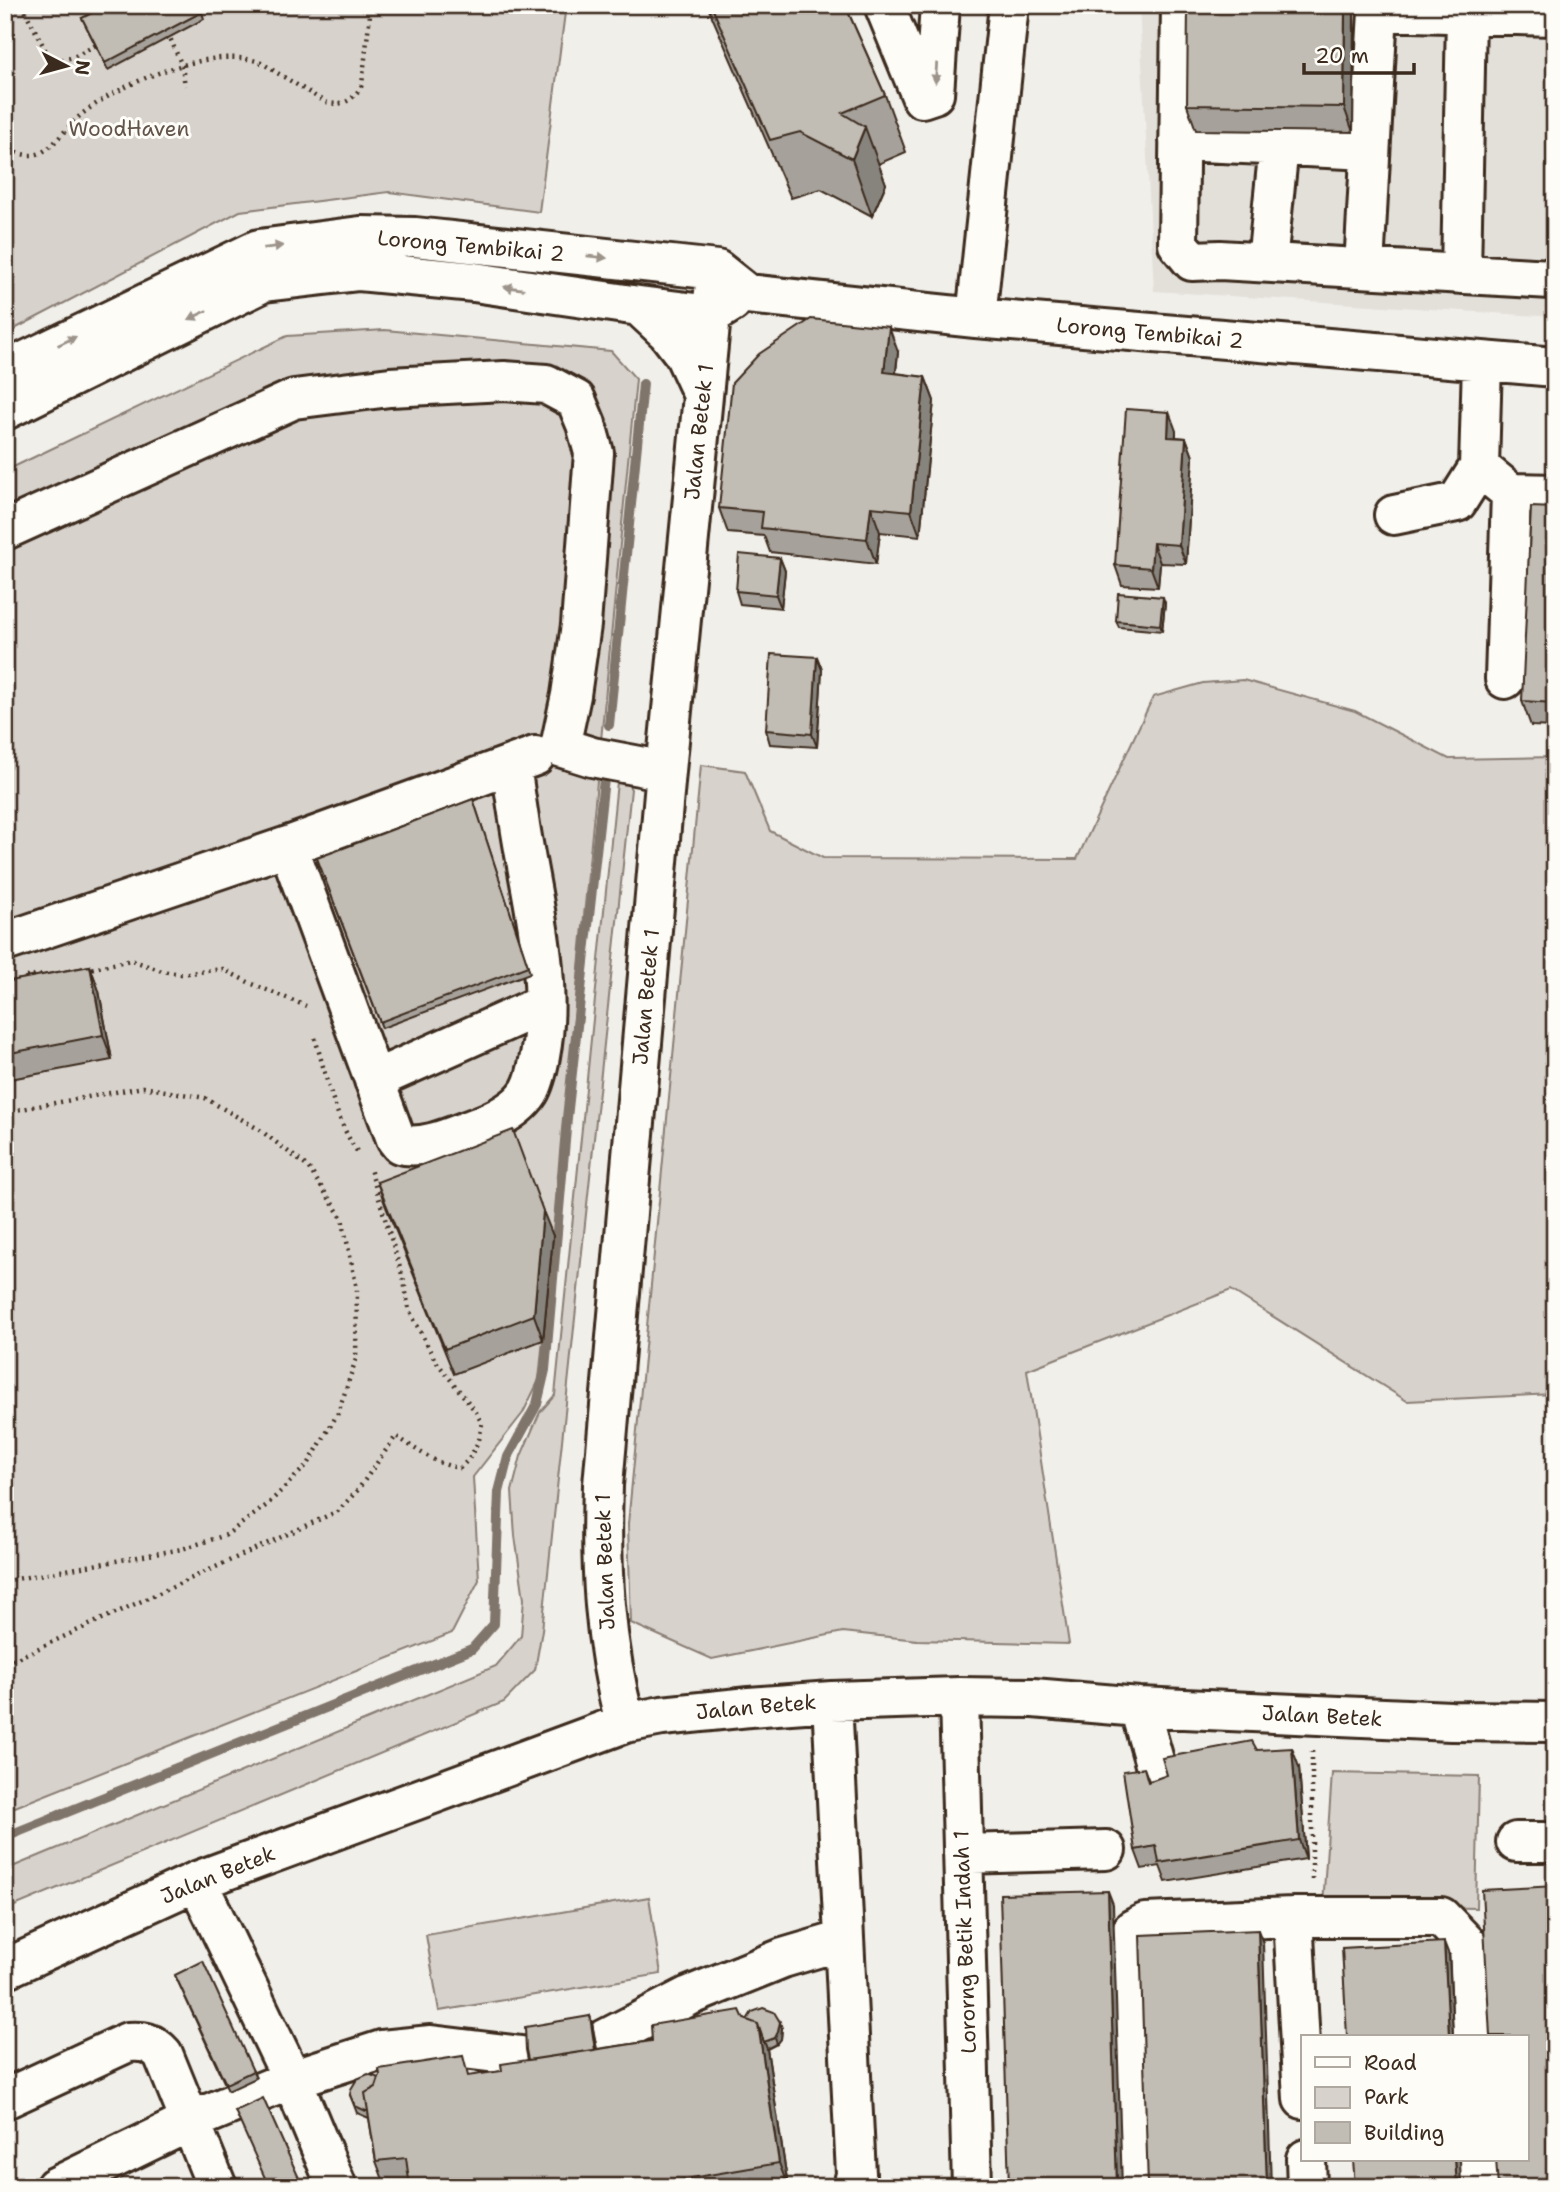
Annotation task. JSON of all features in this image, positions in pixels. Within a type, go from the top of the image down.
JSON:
[{"type":"street","points":[[884,5],[922,98],[934,94],[940,5]]},
{"type":"street","points":[[976,318],[1009,5]]},
{"type":"street","points":[[1181,5],[1178,244],[1192,261],[1267,262],[1550,279],[1555,275]]},
{"type":"street","points":[[1364,268],[1378,11],[1555,16]]},
{"type":"street","points":[[1461,274],[1466,15]]},
{"type":"street","points":[[1179,141],[1370,150]]},
{"type":"street","points":[[1267,262],[1279,146]]},
{"type":"street","name":"Lorong Tembikai 2","points":[[5,371],[259,249],[360,236],[415,237],[717,270]]},
{"type":"street","points":[[474,282],[478,245]]},
{"type":"street","points":[[711,314],[747,294],[717,270]]},
{"type":"street","name":"Jalan Betek 1","points":[[625,1723],[614,1681],[605,1616],[601,1540],[603,1485],[666,771],[717,270]]},
{"type":"street","name":"Lorong Tembikai 2","points":[[5,410],[264,282],[359,271],[474,282],[711,314]]},
{"type":"street","name":"Lorong Tembikai 2","points":[[747,294],[976,318],[1555,367]]},
{"type":"street","points":[[639,306],[667,332],[684,354],[703,396]]},
{"type":"street","points":[[1394,515],[1457,502],[1479,467],[1482,361]]},
{"type":"street","points":[[5,530],[294,398],[390,387],[505,381],[547,384],[576,400],[594,453],[581,625],[560,747]]},
{"type":"street","points":[[1479,467],[1511,493],[1555,494]]},
{"type":"street","points":[[1505,679],[1511,493]]},
{"type":"street","points":[[10,958],[288,846],[560,747],[593,757],[666,771]]},
{"type":"street","points":[[288,846],[400,1144],[415,1146],[455,1135],[488,1123],[517,1106],[530,1091],[546,1027],[537,920],[511,765]]},
{"type":"street","points":[[374,1080],[544,1004]]},
{"type":"street","name":"Jalan Betek","points":[[5,1969],[197,1881],[625,1723],[662,1716],[832,1701],[959,1697],[1033,1698],[1139,1707],[1451,1721],[1555,1722]]},
{"type":"street","name":"Lororng Betik Indah 1","points":[[959,1697],[972,2187]]},
{"type":"street","points":[[832,1701],[856,2174],[853,2187]]},
{"type":"street","points":[[1139,1707],[1164,1796]]},
{"type":"street","points":[[1516,1842],[1555,1842]]},
{"type":"street","points":[[963,1854],[1107,1850]]},
{"type":"street","points":[[197,1881],[292,2079],[337,2187]]},
{"type":"street","points":[[1293,1917],[1301,2063]]},
{"type":"street","points":[[1132,2187],[1128,1942],[1133,1928],[1145,1923],[1293,1917],[1441,1917],[1469,1946],[1473,2035]]},
{"type":"street","points":[[596,2044],[689,1996],[782,1958],[844,1940]]},
{"type":"street","points":[[5,2099],[128,2042],[143,2041],[154,2045],[163,2054],[217,2187]]},
{"type":"street","points":[[55,2187],[191,2121],[292,2079],[382,2050],[409,2045],[457,2047],[529,2057]]},
{"type":"street","points":[[1306,2160],[1307,2187]]},
{"type":"street","points":[[1478,2160],[1480,2187]]},
{"type":"path","points":[[22,5],[47,52],[54,59],[69,59],[103,42]]},
{"type":"path","points":[[5,144],[10,151],[17,153],[43,152],[80,116],[99,102],[143,78],[212,60],[256,61],[325,102],[335,105],[345,103],[356,95],[362,85],[371,5]]},
{"type":"path","points":[[164,24],[182,66],[185,86]]},
{"type":"path","points":[[10,958],[26,977],[50,974]]},
{"type":"path","points":[[74,972],[131,960],[162,971],[181,974],[223,969],[306,1006]]},
{"type":"path","points":[[5,1660],[15,1659],[338,1511],[357,1491],[396,1436],[447,1466],[460,1468],[469,1459],[479,1440],[482,1424],[477,1412],[435,1360],[409,1310],[404,1281],[371,1170],[354,1148],[344,1127],[314,1033]]},
{"type":"path","points":[[5,1112],[143,1087],[205,1098],[260,1130],[308,1167],[342,1218],[357,1289],[356,1359],[338,1413],[309,1463],[267,1505],[226,1535],[183,1549],[5,1581]]},
{"type":"path","points":[[1293,1917],[1311,1907],[1312,1715]]},
{"type":"shaded area","points":[[1139,5],[1555,5],[1555,317],[1154,291]]},
{"type":"green space","name":"WoodHaven","points":[[5,5],[566,5],[539,212],[389,192],[240,211],[5,334]]},
{"type":"green space","points":[[385,330],[611,351],[636,379],[539,1380],[523,1413],[473,1477],[479,1580],[452,1633],[5,1811],[5,471],[287,336]]},
{"type":"green space","points":[[1243,680],[1355,711],[1449,759],[1555,757],[1555,992],[1550,992],[1555,1394],[1407,1401],[1231,1290],[1027,1370],[1069,1644],[917,1640],[843,1632],[712,1659],[631,1623],[628,1524],[701,765],[745,771],[770,831],[823,858],[1077,859],[1153,697],[1203,683]]},
{"type":"green space","points":[[618,772],[631,789],[542,1630],[535,1670],[504,1702],[5,1910],[5,1870],[496,1666],[521,1636],[524,1599],[512,1491],[521,1456],[540,1412],[555,1395]]},
{"type":"green space","points":[[1332,1773],[1479,1776],[1476,1908],[1323,1905]]},
{"type":"green space","points":[[649,1897],[661,1974],[439,2011],[426,1935]]},
{"type":"building","points":[[107,5],[198,5],[202,12],[105,63],[82,18]]},
{"type":"building","points":[[711,5],[845,5],[885,95],[842,113],[865,127],[852,159],[800,132],[770,140]]},
{"type":"building","points":[[1188,5],[1345,5],[1344,107],[1187,105]]},
{"type":"building","points":[[811,319],[889,327],[884,372],[925,377],[911,511],[871,507],[867,539],[761,528],[763,512],[719,508],[732,383],[759,354]]},
{"type":"building","points":[[1126,409],[1169,412],[1168,437],[1186,438],[1179,545],[1153,543],[1151,568],[1115,565]]},
{"type":"building","points":[[1531,507],[1555,508],[1555,703],[1522,701]]},
{"type":"building","points":[[739,554],[780,558],[776,595],[736,591]]},
{"type":"building","points":[[1118,593],[1163,597],[1160,625],[1116,621]]},
{"type":"building","points":[[771,654],[817,657],[812,734],[766,730]]},
{"type":"building","points":[[473,799],[528,966],[380,1022],[317,858]]},
{"type":"building","points":[[90,966],[103,1035],[5,1054],[5,982]]},
{"type":"building","points":[[513,1130],[543,1211],[534,1315],[445,1349],[377,1182]]},
{"type":"building","points":[[1252,1741],[1257,1750],[1292,1748],[1299,1840],[1159,1863],[1156,1846],[1135,1850],[1123,1771],[1144,1768],[1148,1782],[1167,1775],[1162,1758]]},
{"type":"building","points":[[1555,1886],[1555,2187],[1498,2187],[1496,2160],[1528,2160],[1528,2035],[1490,2035],[1482,1890]]},
{"type":"building","points":[[1108,1891],[1117,2187],[1009,2187],[1000,1894]]},
{"type":"building","points":[[1258,1930],[1267,2187],[1148,2187],[1140,1935]]},
{"type":"building","points":[[1444,1942],[1449,2035],[1347,2035],[1342,1948]]},
{"type":"building","points":[[203,1961],[253,2071],[226,2084],[175,1975]]},
{"type":"building","points":[[763,2008],[774,2012],[780,2022],[775,2038],[764,2042],[758,2024],[747,2020],[752,2012]]},
{"type":"building","points":[[740,2010],[744,2019],[758,2024],[779,2163],[638,2187],[410,2187],[406,2158],[376,2161],[365,2093],[376,2087],[379,2069],[463,2056],[468,2076],[502,2071],[501,2064],[652,2041],[651,2025]]},
{"type":"building","points":[[590,2016],[595,2050],[528,2060],[525,2027]]},
{"type":"building","points":[[368,2074],[379,2078],[376,2087],[365,2093],[366,2111],[355,2106],[350,2095],[357,2079]]},
{"type":"building","points":[[263,2098],[303,2187],[269,2187],[235,2111]]},
{"type":"building","points":[[1353,2160],[1455,2160],[1457,2187],[1355,2187]]},
{"type":"waterway","points":[[609,725],[643,384]]},
{"type":"waterway","points":[[5,1837],[472,1649],[494,1624],[499,1492],[508,1457],[537,1404],[545,1370],[567,1118],[605,770]]}]
